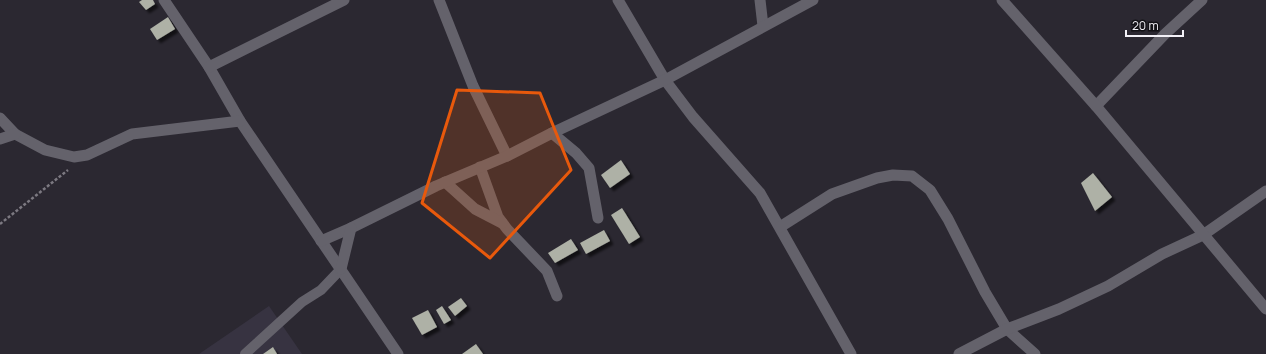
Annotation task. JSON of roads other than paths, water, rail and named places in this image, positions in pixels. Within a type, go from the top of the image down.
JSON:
[{"type":"street","points":[[164,0],[208,66],[240,121],[398,354]]},
{"type":"street","points":[[208,66],[344,0]]},
{"type":"street","points":[[439,0],[473,86],[507,156]]},
{"type":"street","points":[[618,0],[665,80],[693,118],[760,193],[851,354]]},
{"type":"street","points":[[760,0],[763,26]]},
{"type":"street","points":[[321,242],[445,182],[507,156],[552,133],[665,80],[813,0]]},
{"type":"street","points":[[1002,0],[1096,106],[1266,309]]},
{"type":"street","points":[[1096,106],[1164,34],[1202,0]]},
{"type":"street","points":[[0,118],[15,134],[45,150],[74,157],[87,155],[132,134],[240,121]]},
{"type":"street","points":[[552,133],[576,153],[589,168],[598,218]]},
{"type":"street","points":[[0,139],[15,134]]},
{"type":"street","points":[[480,167],[493,204],[502,223],[547,270],[557,296]]},
{"type":"street","points":[[780,227],[832,194],[877,178],[893,175],[912,176],[918,179],[930,190],[948,219],[985,292],[1007,328],[1035,354]]},
{"type":"street","points":[[445,182],[475,209],[502,223]]},
{"type":"street","points":[[959,354],[1007,328],[1059,310],[1108,286],[1162,254],[1203,235],[1266,191]]},
{"type":"street","points":[[341,269],[352,228]]},
{"type":"lane","points":[[245,354],[302,302],[321,290],[341,269]]}]
